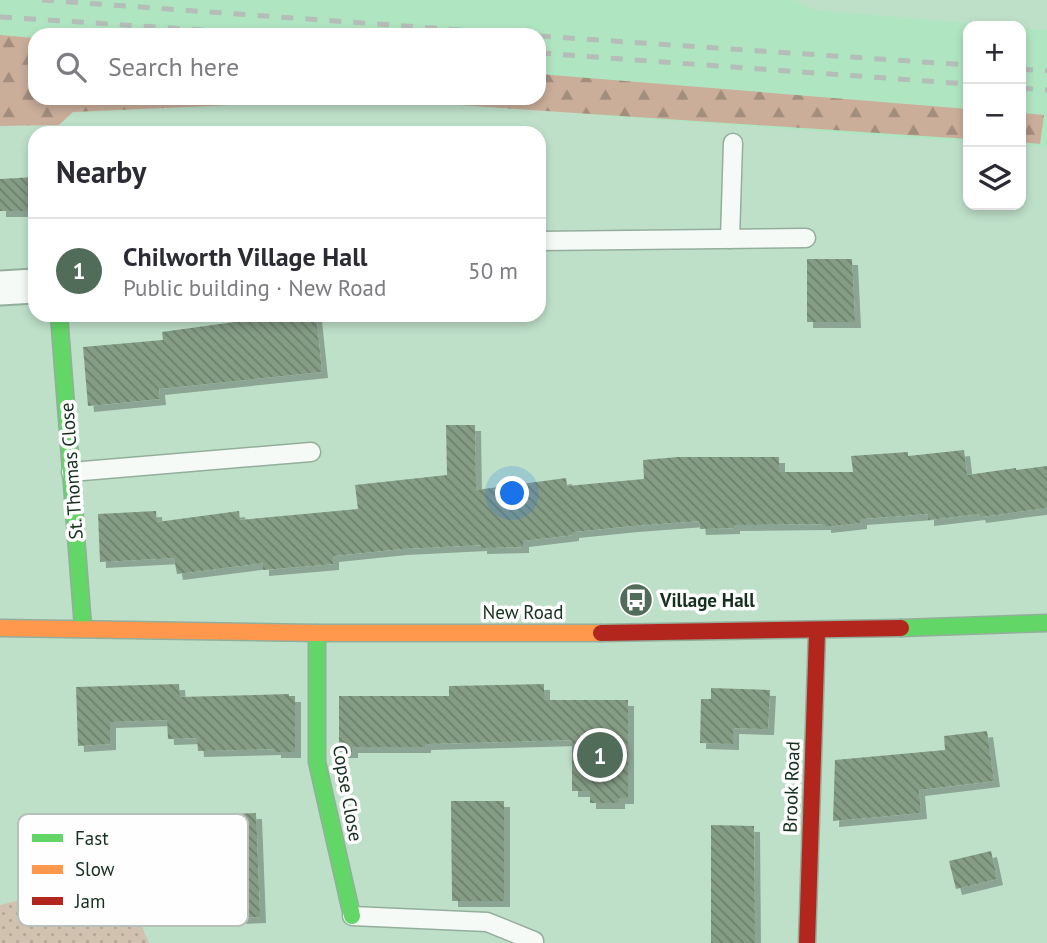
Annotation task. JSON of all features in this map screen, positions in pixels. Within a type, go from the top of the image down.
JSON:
[{"type":"main road","name":"St. Thomas Close","points":[[60,322],[83,627]]},
{"type":"main road","name":"New Road","points":[[0,628],[83,627],[317,633],[817,632],[1047,623]]},
{"type":"main road","name":"Brook Road","points":[[807,943],[817,632]]},
{"type":"main road","name":"Copse Close","points":[[317,633],[317,762],[352,916]]},
{"type":"street","points":[[0,288],[28,286]]},
{"type":"lane","points":[[730,239],[733,143]]},
{"type":"lane","points":[[546,241],[806,238]]},
{"type":"lane","points":[[71,471],[311,452]]},
{"type":"lane","points":[[352,916],[487,922],[534,943]]},
{"type":"shaded area","points":[[0,0],[794,0],[815,10],[963,23],[963,142],[594,115],[525,105],[546,105],[546,28],[28,28],[28,68],[0,66]]},
{"type":"shaded area","points":[[1026,28],[1047,30],[1047,147],[1026,145]]},
{"type":"shaded area","points":[[18,901],[18,926],[142,926],[149,943],[0,943],[0,905]]},
{"type":"green space","points":[[0,35],[28,37],[28,105],[231,105],[73,112],[59,125],[0,126]]},
{"type":"green space","points":[[546,75],[963,109],[963,139],[456,105],[546,105]]},
{"type":"green space","points":[[1026,113],[1044,115],[1040,144],[1026,143]]},
{"type":"building","points":[[28,177],[28,211],[0,211],[0,179]]},
{"type":"building","points":[[807,259],[852,259],[855,322],[807,322]]},
{"type":"building","points":[[235,322],[317,322],[322,372],[159,389],[160,399],[88,406],[83,347],[163,340],[162,332]]},
{"type":"building","points":[[446,425],[475,425],[476,490],[566,478],[567,486],[644,479],[643,460],[678,457],[779,457],[779,472],[853,472],[851,456],[908,452],[908,456],[964,450],[967,475],[1047,466],[1047,508],[980,517],[979,514],[928,520],[928,514],[861,519],[861,523],[825,527],[825,524],[734,525],[734,528],[700,529],[699,521],[632,526],[523,541],[523,547],[481,548],[481,545],[401,549],[333,556],[333,564],[263,570],[263,563],[177,574],[174,558],[100,562],[98,514],[156,511],[157,522],[239,511],[240,520],[358,509],[355,485],[447,475]]},
{"type":"building","points":[[179,684],[180,697],[295,696],[295,752],[275,752],[275,749],[198,751],[197,738],[168,739],[167,720],[110,722],[110,744],[78,746],[76,687]]},
{"type":"building","points":[[544,684],[544,700],[628,700],[628,798],[619,798],[619,803],[590,803],[590,791],[572,791],[572,740],[425,744],[425,747],[352,747],[352,752],[339,752],[339,696],[449,696],[449,686]]},
{"type":"building","points":[[711,688],[770,690],[768,729],[733,728],[733,744],[700,743],[701,699],[711,699]]},
{"type":"building","points":[[987,731],[994,781],[919,790],[921,813],[833,821],[835,760],[945,750],[944,736]]},
{"type":"building","points":[[451,801],[504,801],[504,901],[452,901]]},
{"type":"building","points":[[256,813],[260,917],[248,917],[248,814],[231,814]]},
{"type":"building","points":[[711,825],[754,826],[755,943],[711,943]]},
{"type":"building","points":[[991,851],[997,879],[956,889],[949,861]]},
{"type":"railway","points":[[42,0],[433,28]]},
{"type":"railway","points":[[0,17],[172,28]]},
{"type":"railway","points":[[546,36],[963,65]]},
{"type":"railway","points":[[546,54],[963,84]]},
{"type":"railway","points":[[1026,69],[1047,71]]},
{"type":"railway","points":[[1026,88],[1047,90]]},
{"type":"traffic: fast","points":[[60,322],[83,627]]},
{"type":"traffic: fast","points":[[901,628],[1047,623]]},
{"type":"traffic: fast","points":[[317,633],[317,762],[352,916]]},
{"type":"traffic: slow","points":[[0,628],[317,633],[601,633]]},
{"type":"traffic: jam","points":[[601,633],[901,628]]},
{"type":"traffic: jam","points":[[807,943],[817,632]]},
{"type":"place","name":"Village Hall","points":[[636,600]]},
{"type":"place","name":"Chilworth Village Hall","points":[[600,755]]}]
